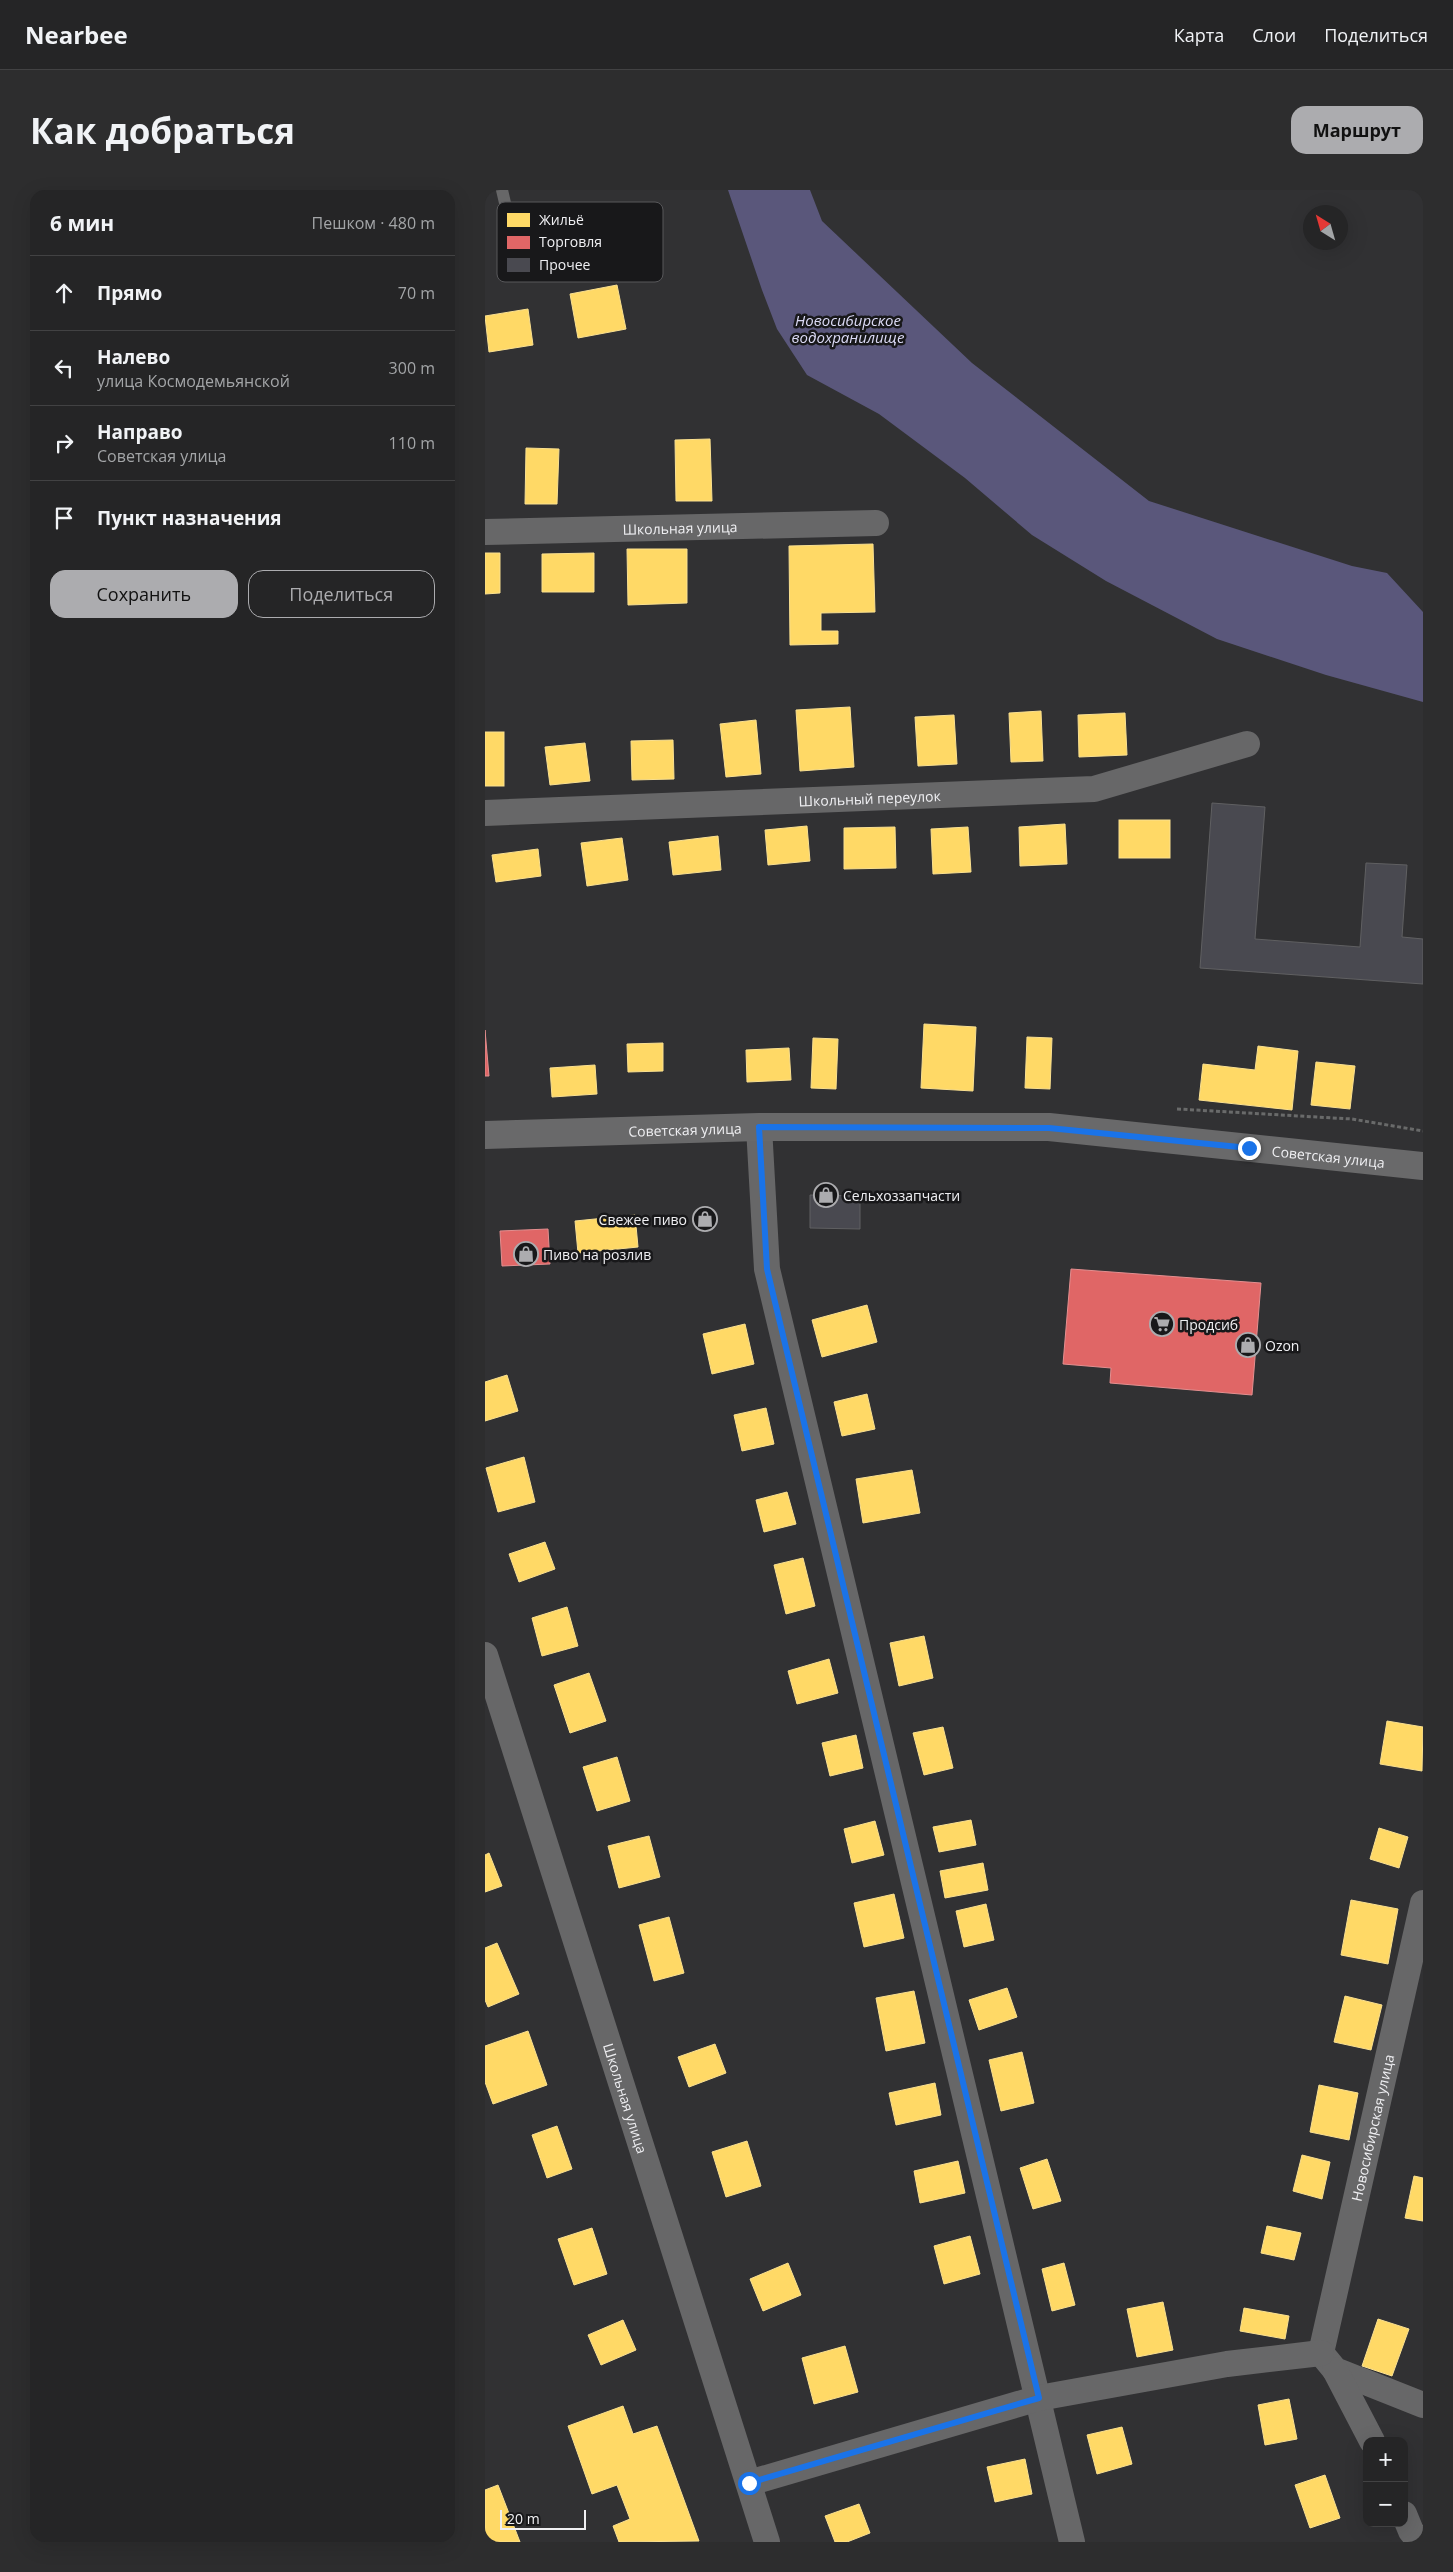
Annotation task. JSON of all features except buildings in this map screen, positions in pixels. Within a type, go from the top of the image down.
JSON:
[{"type":"main road","name":"Советская улица","points":[[485,1135],[759,1127],[1049,1128],[1423,1166]]},
{"type":"street","name":"Школьная улица","points":[[485,532],[876,523]]},
{"type":"street","name":"Школьный переулок","points":[[485,813],[1094,790],[1247,744]]},
{"type":"street","points":[[759,1127],[767,1269],[1072,2542]]},
{"type":"street","name":"Школьная улица","points":[[485,1655],[767,2542]]},
{"type":"street","name":"Новосибирская улица","points":[[1328,2362],[1423,1903]]},
{"type":"street","points":[[1328,2362],[1370,2437]]},
{"type":"street","points":[[749,2483],[1039,2398],[1227,2364],[1328,2362],[1423,2405]]},
{"type":"street","points":[[1408,2523],[1420,2542]]},
{"type":"water","name":"Новосибирское водохранилище","points":[[728,190],[810,190],[822,221],[972,363],[1149,501],[1352,566],[1387,573],[1423,612],[1423,702],[1326,675],[1217,639],[1106,581],[1032,535],[965,478],[879,414],[807,375],[777,329]]},
{"type":"place","name":"Сельхоззапчасти","points":[[826,1195]]},
{"type":"place","name":"Свежее пиво","points":[[705,1219]]},
{"type":"place","name":"Пиво на розлив","points":[[526,1254]]},
{"type":"place","name":"Продсиб","points":[[1162,1324]]},
{"type":"place","name":"Ozon","points":[[1248,1345]]},
{"type":"route","points":[[749,2483],[1039,2398],[767,1269],[759,1127],[1049,1128],[1249,1148]]}]
